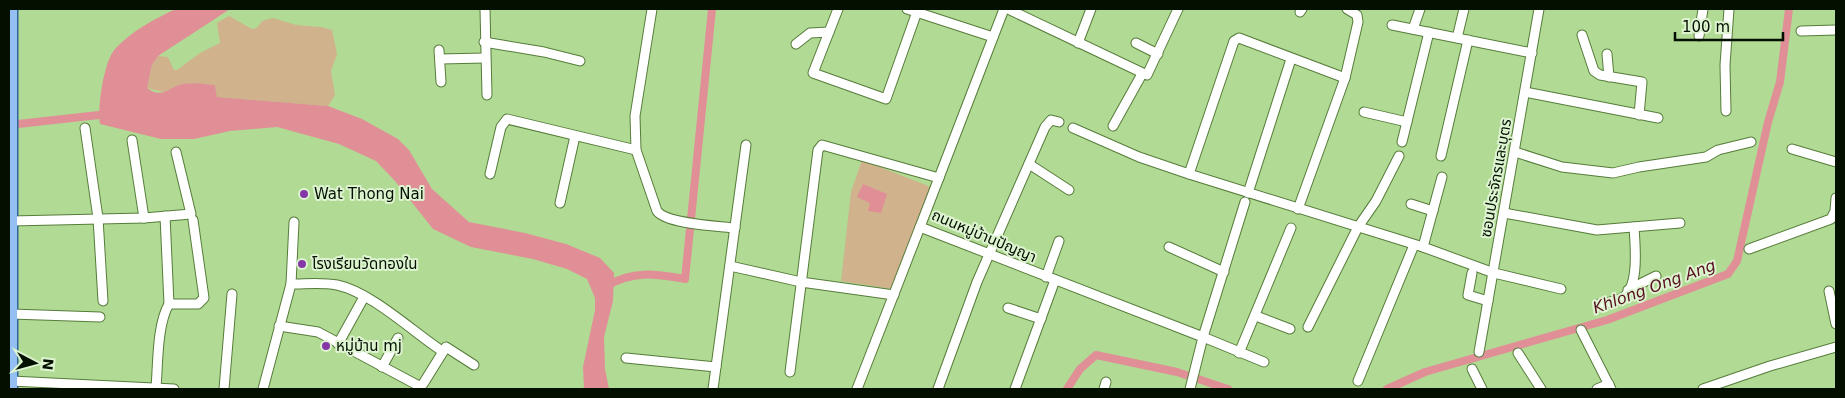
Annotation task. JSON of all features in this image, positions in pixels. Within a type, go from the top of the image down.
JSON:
[{"type":"main road","points":[[11,9],[11,385]]},
{"type":"street","points":[[486,9],[484,42],[487,95]]},
{"type":"street","points":[[652,9],[636,99],[636,150],[657,211],[663,216],[675,219],[735,228]]},
{"type":"street","points":[[838,9],[813,73],[886,100],[917,10]]},
{"type":"street","points":[[907,9],[917,10],[993,37]]},
{"type":"street","name":"ถนนหมู่บ้านปัญญา","points":[[1004,9],[920,227],[1264,362]]},
{"type":"street","points":[[1008,9],[1147,75],[1178,9]]},
{"type":"street","points":[[1078,43],[1091,9]]},
{"type":"street","points":[[1298,209],[1345,78],[1358,22],[1357,15],[1347,9]]},
{"type":"street","points":[[1413,29],[1420,9]]},
{"type":"street","points":[[1458,38],[1464,9]]},
{"type":"street","name":"ซอนประจักรและบุตร","points":[[1478,352],[1494,272],[1539,9]]},
{"type":"street","points":[[1698,36],[1703,9]]},
{"type":"street","points":[[1726,110],[1725,65],[1729,9]]},
{"type":"street","points":[[1392,25],[1532,53]]},
{"type":"street","points":[[1801,31],[1836,30]]},
{"type":"street","points":[[796,44],[810,33],[829,32]]},
{"type":"street","points":[[1402,142],[1429,32]]},
{"type":"street","points":[[1582,35],[1594,71],[1609,77],[1642,82],[1639,115]]},
{"type":"street","points":[[1189,174],[1234,41],[1239,38],[1245,39],[1291,59],[1345,78]]},
{"type":"street","points":[[1441,156],[1468,40]]},
{"type":"street","points":[[484,42],[544,52],[580,61]]},
{"type":"street","points":[[1136,43],[1158,54]]},
{"type":"street","points":[[1607,54],[1609,77]]},
{"type":"street","points":[[441,82],[439,55],[485,58]]},
{"type":"street","points":[[1248,193],[1291,59]]},
{"type":"street","points":[[1113,126],[1142,74]]},
{"type":"street","points":[[1525,92],[1658,118]]},
{"type":"street","points":[[1364,112],[1407,122]]},
{"type":"street","points":[[490,174],[501,126],[505,120],[636,150]]},
{"type":"street","points":[[938,389],[978,282],[1045,127],[1051,120],[1059,122]]},
{"type":"street","points":[[85,128],[98,218],[103,301]]},
{"type":"street","points":[[1073,128],[1139,157],[1189,174],[1418,246],[1494,272],[1561,289]]},
{"type":"street","points":[[560,204],[575,136]]},
{"type":"street","points":[[132,140],[144,218]]},
{"type":"street","points":[[1515,152],[1562,166],[1613,173],[1639,167],[1706,158],[1718,150],[1751,142]]},
{"type":"street","points":[[713,389],[746,145]]},
{"type":"street","points":[[790,372],[818,150],[822,145],[939,178]]},
{"type":"street","points":[[1792,149],[1836,162]]},
{"type":"street","points":[[10,220],[144,218],[191,214],[176,152]]},
{"type":"street","points":[[1308,327],[1358,227],[1376,201],[1399,156]]},
{"type":"street","points":[[1029,164],[1069,190]]},
{"type":"street","points":[[1358,381],[1433,210],[1442,177]]},
{"type":"street","points":[[1749,249],[1831,219],[1835,211],[1836,198]]},
{"type":"street","points":[[1191,385],[1203,337],[1245,202]]},
{"type":"street","points":[[1411,204],[1433,210]]},
{"type":"street","points":[[1504,213],[1598,230],[1680,223]]},
{"type":"street","points":[[156,388],[160,338],[165,310],[169,304],[165,216]]},
{"type":"street","points":[[169,304],[198,304],[204,298],[193,220]]},
{"type":"street","points":[[263,389],[291,284],[294,222]]},
{"type":"street","points":[[857,389],[920,227]]},
{"type":"street","points":[[1599,304],[1622,298],[1628,290],[1636,263],[1634,227]]},
{"type":"street","points":[[1239,353],[1256,316],[1290,228]]},
{"type":"street","points":[[1046,277],[1059,241]]},
{"type":"street","points":[[1169,247],[1224,272]]},
{"type":"street","points":[[730,266],[801,282],[894,295]]},
{"type":"street","points":[[1472,273],[1468,295],[1488,301]]},
{"type":"street","points":[[1628,290],[1656,276]]},
{"type":"street","points":[[1016,389],[1055,280]]},
{"type":"street","points":[[291,284],[340,285],[383,308],[442,351]]},
{"type":"street","points":[[1829,291],[1836,324]]},
{"type":"street","points":[[224,389],[232,294]]},
{"type":"street","points":[[338,344],[364,297]]},
{"type":"street","points":[[1008,308],[1041,319]]},
{"type":"street","points":[[10,314],[100,317]]},
{"type":"street","points":[[1256,316],[1290,329]]},
{"type":"street","points":[[280,326],[311,330],[421,386],[442,351],[449,347],[474,365]]},
{"type":"street","points":[[1581,330],[1610,387],[1598,389]]},
{"type":"street","points":[[382,367],[398,338]]},
{"type":"street","points":[[1703,389],[1770,366],[1836,347]]},
{"type":"street","points":[[1518,353],[1541,389]]},
{"type":"street","points":[[626,358],[716,367]]},
{"type":"street","points":[[1472,369],[1482,389]]},
{"type":"street","points":[[11,385],[174,389]]},
{"type":"shaded area","points":[[176,9],[230,9],[158,56],[152,65],[147,88],[162,93],[183,84],[215,85],[217,97],[328,106],[362,119],[398,139],[409,150],[432,189],[469,222],[525,233],[566,244],[600,258],[614,273],[613,301],[604,337],[605,369],[609,389],[584,389],[583,367],[595,310],[595,298],[587,279],[567,269],[533,259],[471,247],[433,229],[395,181],[376,161],[339,144],[277,127],[230,131],[194,139],[161,139],[100,124],[102,85],[111,55],[115,49],[144,26]]},
{"type":"shaded area","points":[[229,16],[252,29],[257,28],[262,21],[273,18],[296,25],[332,30],[337,54],[331,71],[335,95],[328,106],[217,97],[215,85],[182,84],[167,93],[147,88],[152,65],[158,56],[168,57],[174,70],[177,70],[200,53],[220,43],[217,23]]},
{"type":"shaded area","points":[[862,160],[931,187],[892,289],[841,281],[851,192]]},
{"type":"shaded area","points":[[863,184],[887,194],[881,213],[868,211],[870,203],[857,197]]},
{"type":"waterway","points":[[606,286],[635,275],[654,275],[685,279],[712,9]]},
{"type":"waterway","name":"Khlong Ong Ang","points":[[1387,389],[1425,372],[1607,320],[1728,274],[1737,261],[1768,122],[1780,82],[1789,9]]},
{"type":"waterway","points":[[9,125],[99,115],[108,112]]},
{"type":"waterway","points":[[1067,389],[1080,369],[1096,355],[1177,372],[1228,389]]},
{"type":"place","name":"Wat Thong Nai","points":[[304,194]]},
{"type":"place","name":"โรงเรียนวัดทองใน","points":[[302,264]]},
{"type":"place","name":"หมู่บ้าน mj","points":[[326,346]]}]
